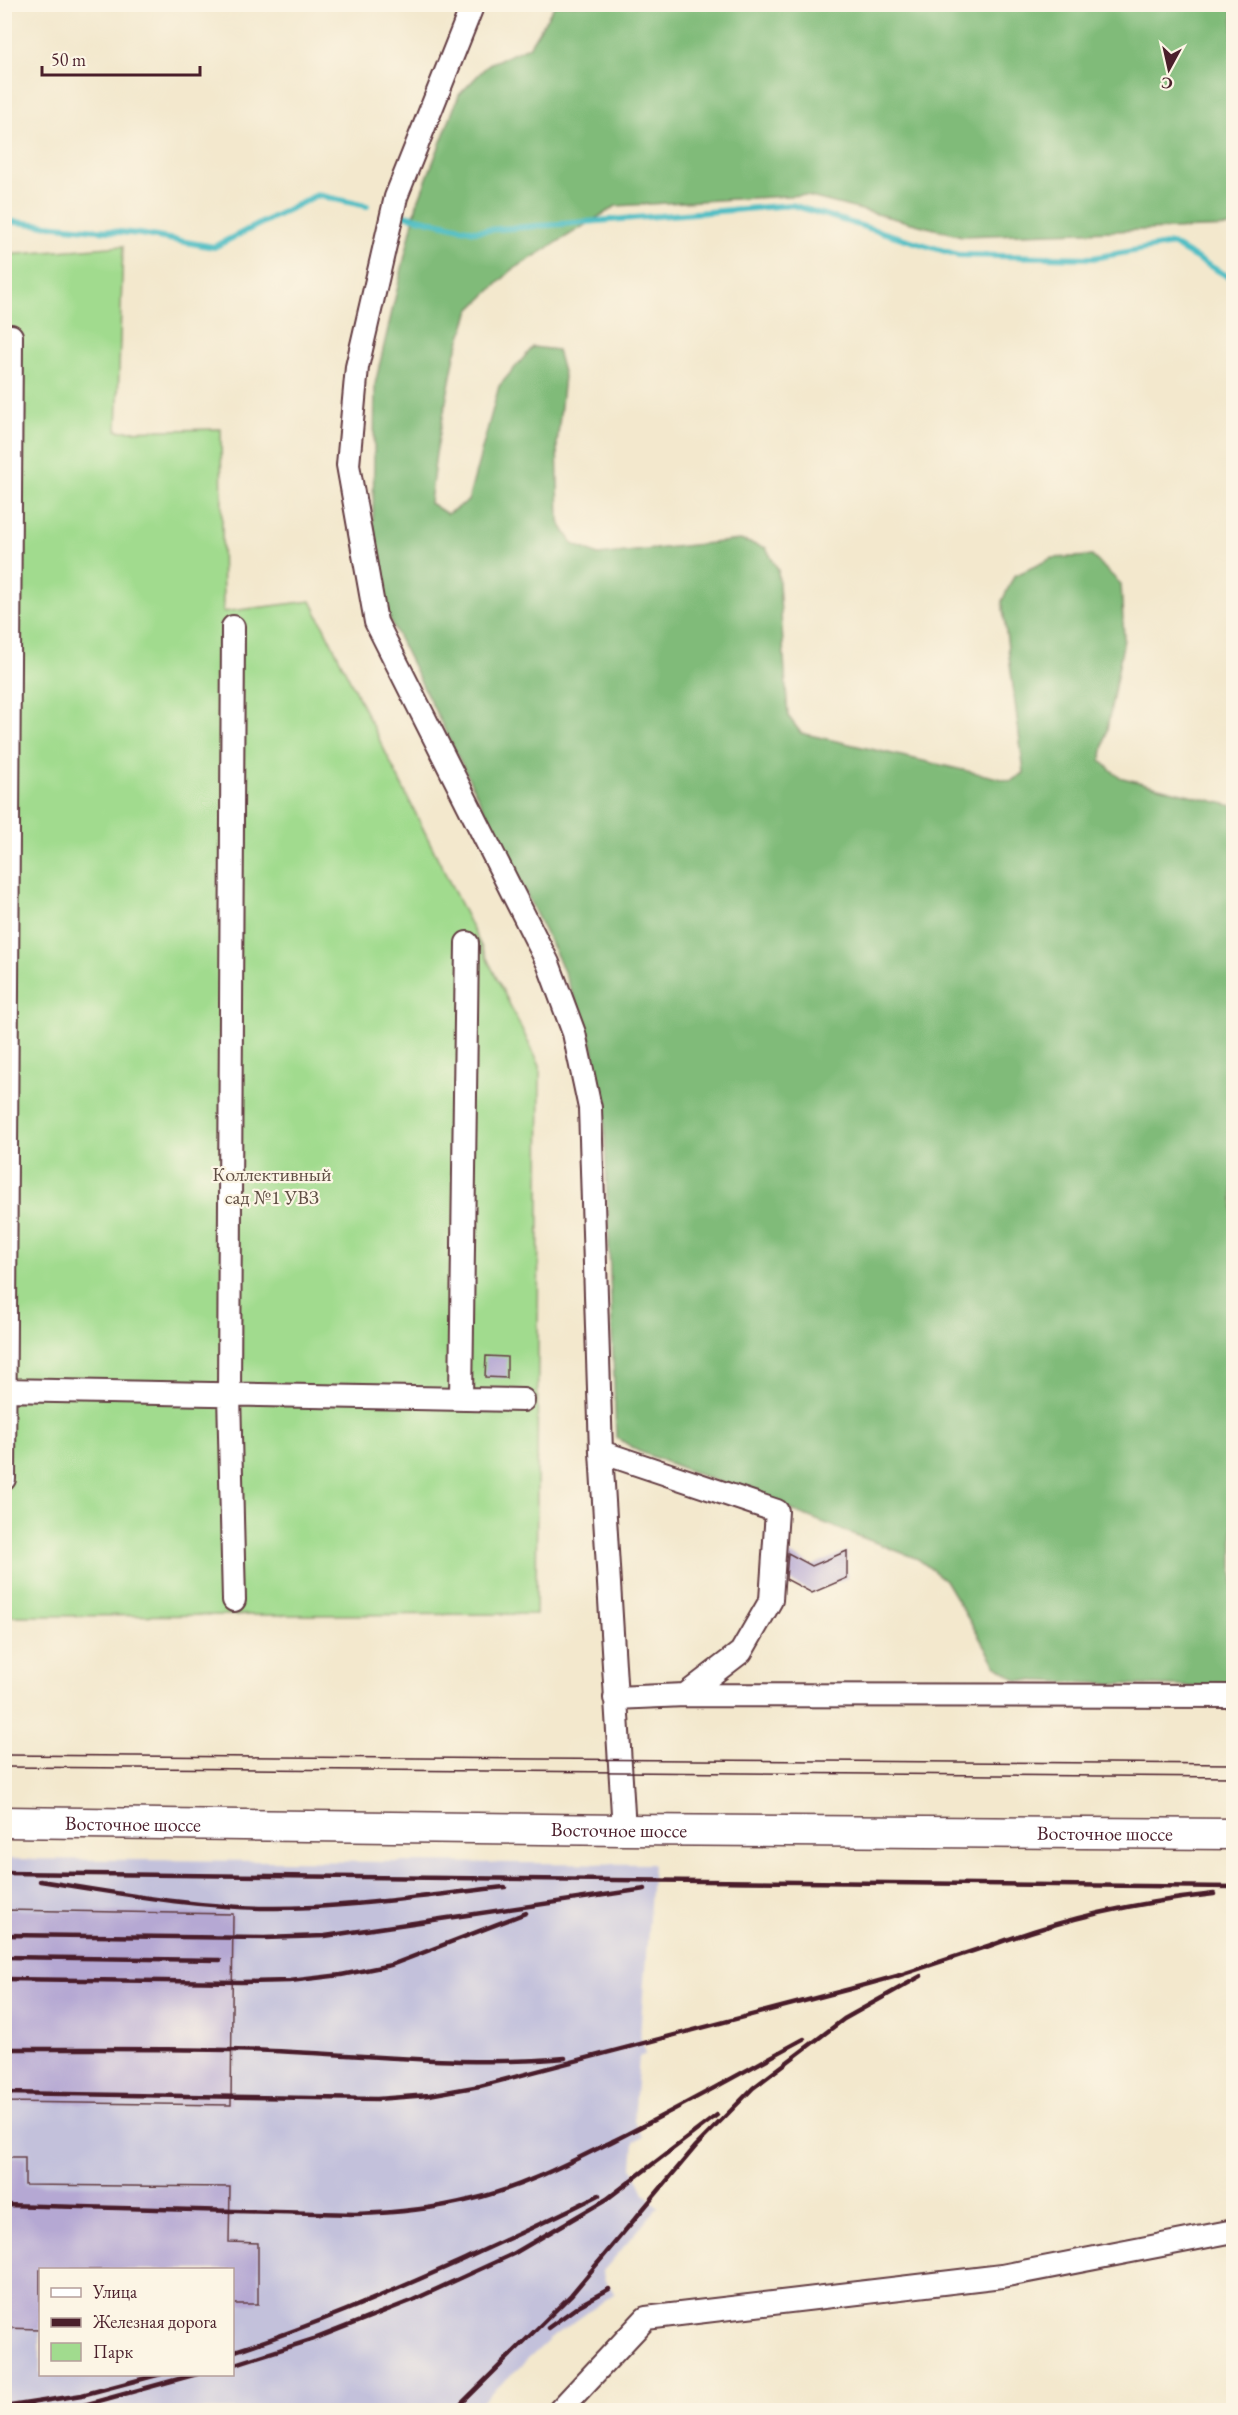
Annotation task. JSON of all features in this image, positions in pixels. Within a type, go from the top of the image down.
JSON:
[{"type":"main road","name":"Восточное шоссе","points":[[4,1822],[624,1830],[1233,1834]]},
{"type":"street","points":[[474,4],[396,197],[357,368],[348,465],[376,622],[548,963],[574,1033],[590,1108],[601,1452],[624,1830]]},
{"type":"street","points":[[4,1479],[11,336]]},
{"type":"street","points":[[233,627],[229,1394],[234,1600]]},
{"type":"street","points":[[461,1399],[467,943]]},
{"type":"street","points":[[5,1390],[523,1400]]},
{"type":"street","points":[[601,1452],[777,1511],[771,1600],[741,1652],[685,1695]]},
{"type":"street","points":[[615,1698],[685,1695],[1233,1696]]},
{"type":"street","points":[[560,2410],[646,2318],[1002,2276],[1233,2231]]},
{"type":"shaded area","points":[[5,1859],[653,1864],[640,2035],[646,2054],[639,2057],[634,2121],[643,2137],[634,2142],[632,2167],[644,2193],[658,2207],[603,2271],[604,2279],[615,2293],[550,2339],[473,2410],[5,2410]]},
{"type":"green space","points":[[555,5],[1233,5],[1233,227],[962,236],[803,195],[616,206],[512,270],[470,310],[455,355],[436,453],[430,503],[447,514],[468,501],[499,386],[533,347],[557,350],[564,376],[557,444],[559,522],[573,544],[598,555],[740,540],[766,548],[778,570],[788,716],[801,733],[1011,781],[1024,773],[1002,601],[1014,576],[1052,558],[1092,556],[1121,584],[1124,639],[1101,761],[1119,777],[1233,806],[1233,1684],[1220,1688],[1017,1680],[996,1665],[945,1580],[918,1559],[638,1451],[616,1437],[604,1110],[591,1040],[560,962],[388,616],[373,524],[375,384],[417,204],[459,95],[489,64],[529,47]]},
{"type":"green space","name":"Коллективный сад №1 УВЗ","points":[[123,246],[117,431],[221,429],[223,612],[311,601],[540,1066],[536,1614],[5,1616],[5,255]]},
{"type":"building","points":[[486,1356],[507,1357],[507,1378],[485,1377]]},
{"type":"building","points":[[847,1551],[847,1578],[812,1593],[786,1579],[788,1553],[812,1566]]},
{"type":"building","points":[[4,1910],[233,1914],[231,2105],[4,2102]]},
{"type":"building","points":[[4,2157],[25,2157],[25,2185],[230,2187],[229,2242],[258,2243],[258,2304],[234,2304],[234,2268],[39,2268],[39,2329],[4,2328]]},
{"type":"waterway","points":[[4,221],[140,234],[214,247],[317,195],[367,206]]},
{"type":"waterway","points":[[404,215],[475,231],[792,205],[958,255],[1093,258],[1172,244],[1234,280]]},
{"type":"tram line","points":[[4,1755],[1234,1764]]},
{"type":"tram line","points":[[4,1767],[1234,1777]]},
{"type":"railway","points":[[4,1873],[1234,1887]]},
{"type":"railway","points":[[40,1881],[186,1903],[274,1908],[361,1903],[505,1887]]},
{"type":"railway","points":[[4,1935],[264,1938],[325,1936],[645,1889]]},
{"type":"railway","points":[[987,1947],[1099,1913],[1214,1894]]},
{"type":"railway","points":[[4,1979],[241,1982],[290,1981],[341,1975],[391,1965],[526,1913]]},
{"type":"railway","points":[[4,2093],[377,2099],[429,2095],[480,2086],[850,1989],[994,1944]]},
{"type":"railway","points":[[4,1957],[220,1960]]},
{"type":"railway","points":[[455,2410],[571,2295],[696,2146],[753,2088],[844,2019],[921,1976]]},
{"type":"railway","points":[[4,2205],[355,2214],[385,2213],[444,2205],[492,2194],[563,2166],[663,2116],[804,2039]]},
{"type":"railway","points":[[4,2049],[240,2050],[456,2061],[565,2058]]},
{"type":"railway","points":[[234,2364],[314,2339],[413,2300],[513,2254],[607,2199],[717,2115]]},
{"type":"railway","points":[[234,2351],[318,2321],[402,2286],[599,2195]]},
{"type":"railway","points":[[548,2328],[580,2305],[609,2289]]},
{"type":"railway","points":[[4,2407],[82,2395],[153,2376]]},
{"type":"railway","points":[[66,2410],[190,2376]]}]
